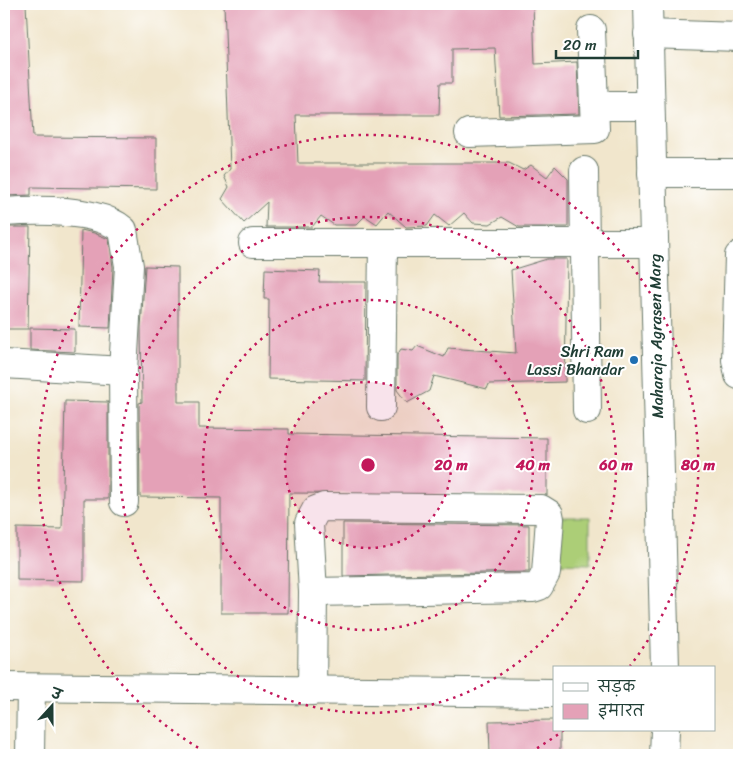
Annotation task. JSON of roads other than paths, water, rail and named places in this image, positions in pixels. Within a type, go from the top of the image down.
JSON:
[{"type":"street","name":"Maharaja Agrasen Marg","points":[[648,4],[665,666]]},
{"type":"street","points":[[469,133],[595,129],[591,30]]},
{"type":"street","points":[[648,34],[739,37]]},
{"type":"street","points":[[595,106],[650,106]]},
{"type":"street","points":[[584,170],[586,410]]},
{"type":"street","points":[[652,173],[739,173]]},
{"type":"street","points":[[4,212],[56,210],[72,212],[117,225],[123,230],[129,266],[123,372],[124,502]]},
{"type":"street","points":[[381,407],[382,243]]},
{"type":"street","points":[[253,244],[654,243]]},
{"type":"street","points":[[739,256],[736,360],[739,375]]},
{"type":"street","points":[[4,364],[123,372]]},
{"type":"street","points":[[312,692],[313,592],[309,523],[316,510],[324,506],[541,509],[549,514],[546,573],[539,586],[533,588],[313,592]]},
{"type":"street","points":[[4,687],[312,692],[553,693]]},
{"type":"street","points":[[30,688],[30,755]]},
{"type":"street","points":[[664,755],[665,732]]},
{"type":"place","name":"Shri Ram Lassi Bhandar","points":[[634,360]]}]
